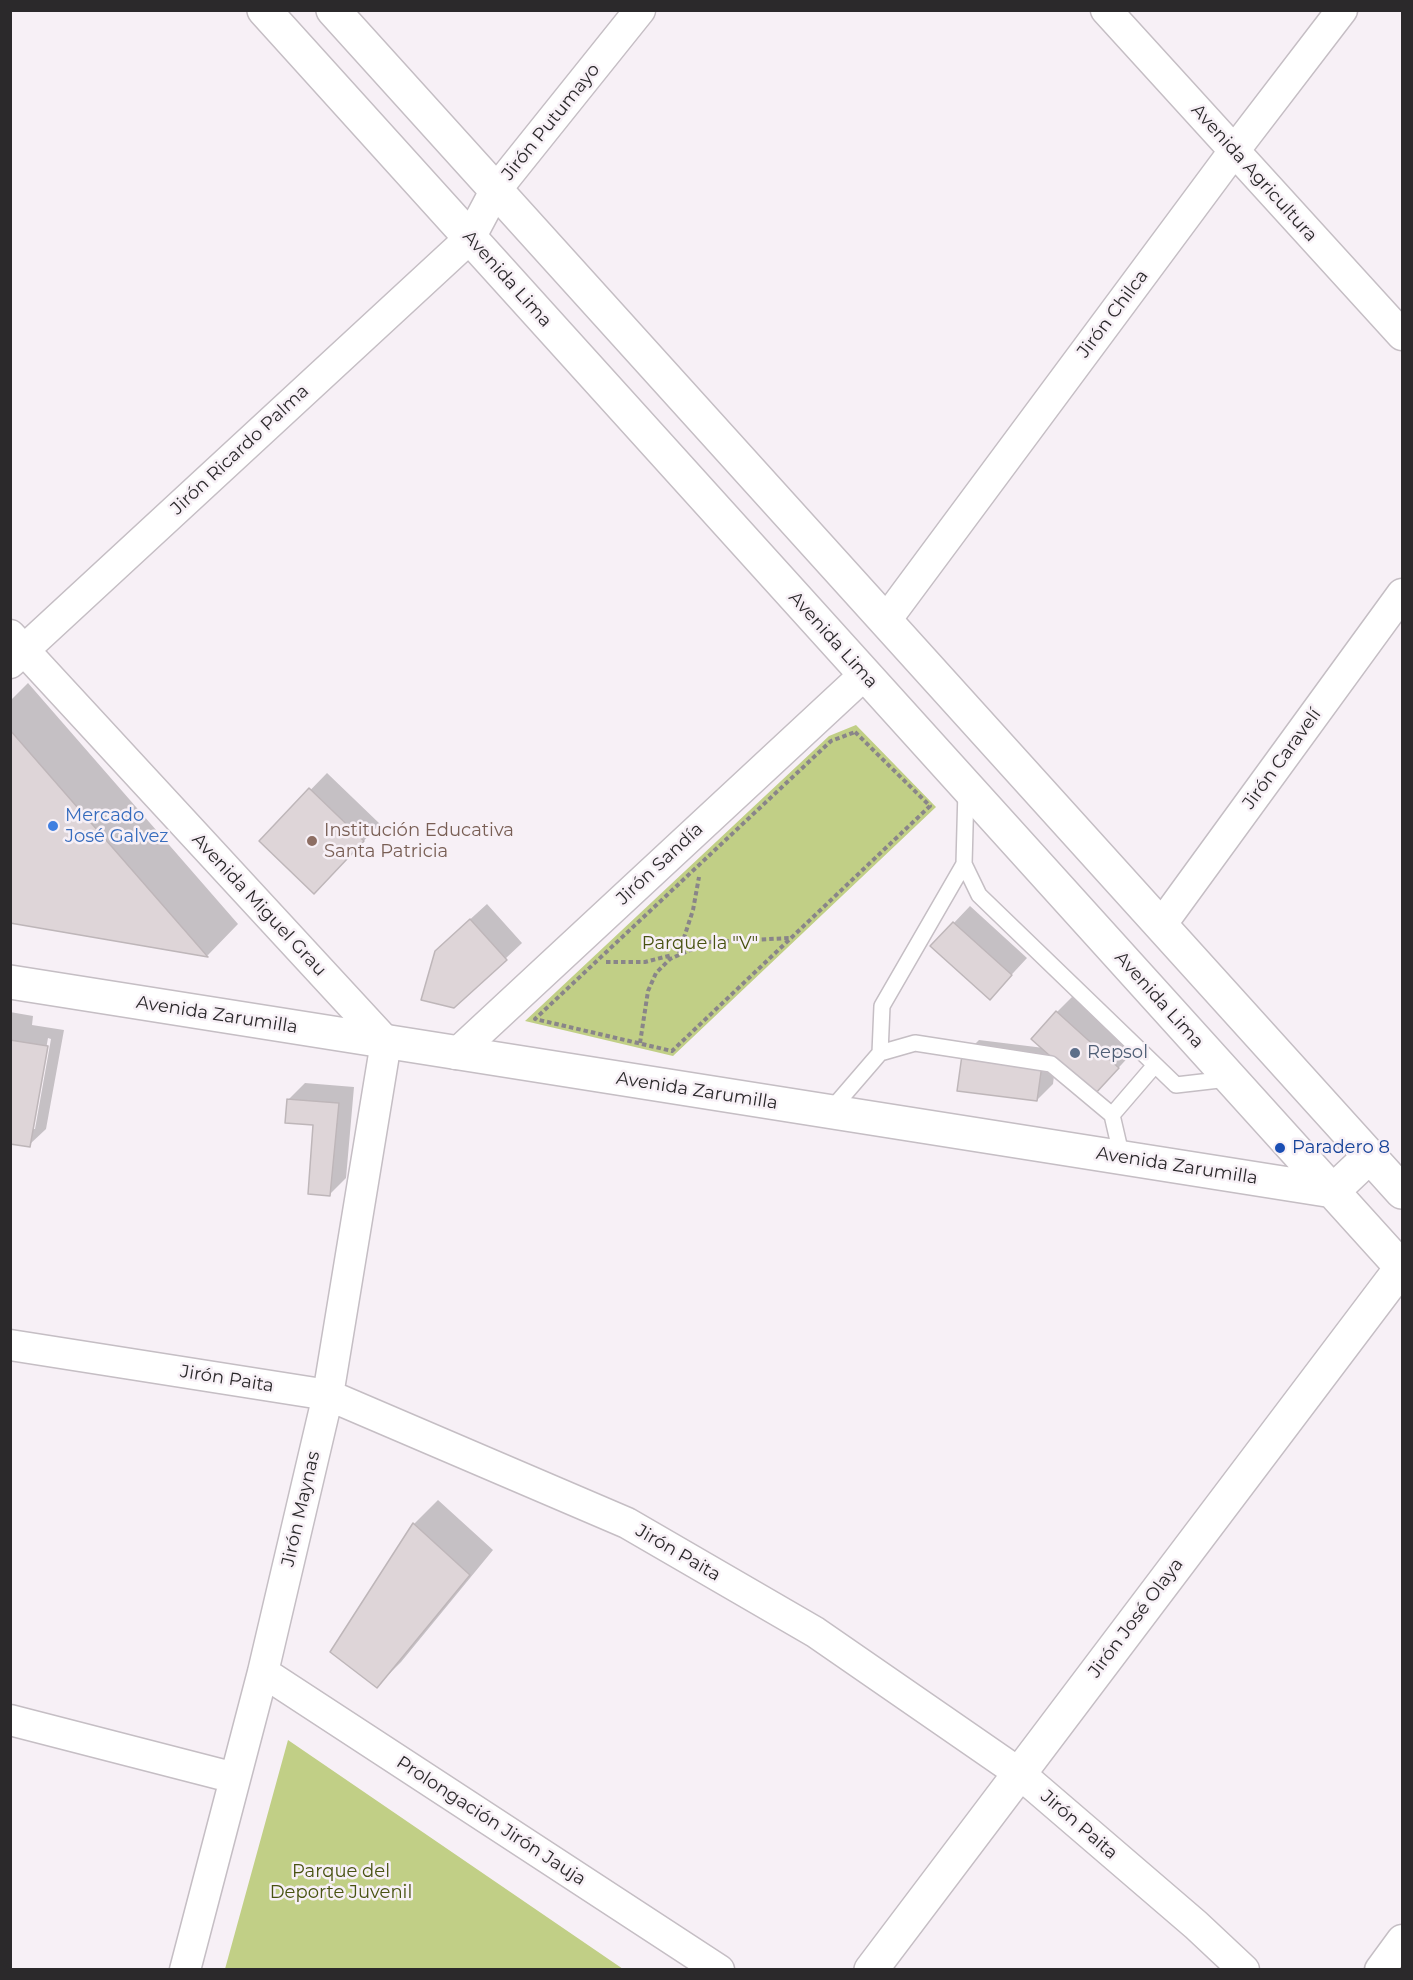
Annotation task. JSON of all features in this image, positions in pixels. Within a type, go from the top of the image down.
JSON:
[{"type":"main road","name":"Avenida Lima","points":[[264,10],[1402,1268]]},
{"type":"main road","points":[[333,10],[1402,1192]]},
{"type":"main road","name":"Avenida Zarumilla","points":[[10,982],[1333,1191]]},
{"type":"main road","points":[[1333,1191],[1370,1156]]},
{"type":"main road","name":"Jirón José Olaya","points":[[871,1970],[1402,1268]]},
{"type":"street","name":"Jirón Putumayo","points":[[470,238],[495,190],[639,10]]},
{"type":"street","name":"Avenida Agricultura","points":[[1106,10],[1402,335]]},
{"type":"street","name":"Jirón Chilca","points":[[886,620],[1234,151],[1342,10]]},
{"type":"street","name":"Jirón Ricardo Palma","points":[[15,649],[470,238]]},
{"type":"street","name":"Jirón Caravelí","points":[[1161,925],[1402,594]]},
{"type":"street","name":"Avenida Miguel Grau","points":[[15,649],[386,1042]]},
{"type":"street","name":"Jirón Sandía","points":[[456,1054],[864,675]]},
{"type":"street","name":"Jirón Maynas","points":[[185,1970],[262,1672],[328,1395],[386,1042]]},
{"type":"street","name":"Jirón Paita","points":[[10,1345],[328,1395],[627,1523],[815,1632],[1019,1773],[1196,1925],[1244,1970]]},
{"type":"street","name":"Prolongación Jirón Jauja","points":[[262,1672],[719,1970]]},
{"type":"street","points":[[10,1720],[235,1778]]},
{"type":"street","points":[[1380,1970],[1402,1940]]},
{"type":"lane","points":[[966,787],[964,864],[979,895],[1176,1085],[1230,1078]]},
{"type":"lane","points":[[880,1053],[882,1006],[964,864]]},
{"type":"lane","points":[[830,1112],[880,1053],[915,1043],[1051,1064],[1112,1115],[1122,1158]]},
{"type":"lane","points":[[1112,1115],[1155,1065]]},
{"type":"path","points":[[855,732],[930,806],[672,1051],[535,1019],[700,864],[831,741],[855,732]]},
{"type":"path","points":[[679,954],[693,910],[700,864]]},
{"type":"path","points":[[640,1043],[648,991],[656,973],[670,959],[708,942],[791,938]]},
{"type":"path","points":[[598,960],[611,963],[645,963],[679,954]]},
{"type":"green space","name":"Parque la \"V\"","points":[[856,725],[936,807],[673,1056],[525,1021],[829,736]]},
{"type":"green space","name":"Parque del Deporte Juvenil","points":[[288,1740],[623,1969],[225,1969]]},
{"type":"building","name":"Mercado José Galvez","points":[[10,730],[208,957],[10,923]]},
{"type":"building","name":"Institución Educativa Santa Patricia","points":[[309,788],[364,841],[314,894],[259,841]]},
{"type":"building","points":[[470,919],[507,960],[454,1008],[421,1000],[435,951]]},
{"type":"building","points":[[953,922],[1012,975],[990,1000],[930,946]]},
{"type":"building","name":"Repsol","points":[[1056,1011],[1119,1068],[1094,1095],[1031,1039]]},
{"type":"building","points":[[10,1040],[48,1046],[30,1147],[10,1144]]},
{"type":"building","name":"Repsol","points":[[962,1055],[1042,1065],[1037,1101],[957,1091]]},
{"type":"building","points":[[287,1099],[339,1103],[330,1196],[308,1194],[313,1125],[285,1123]]},
{"type":"building","points":[[413,1523],[470,1575],[377,1688],[330,1652]]},
{"type":"place","name":"Mercado José Galvez","points":[[53,826]]},
{"type":"place","name":"Institución Educativa Santa Patricia","points":[[312,841]]},
{"type":"place","name":"Repsol","points":[[1075,1053]]},
{"type":"place","name":"Paradero 8","points":[[1280,1148]]}]
